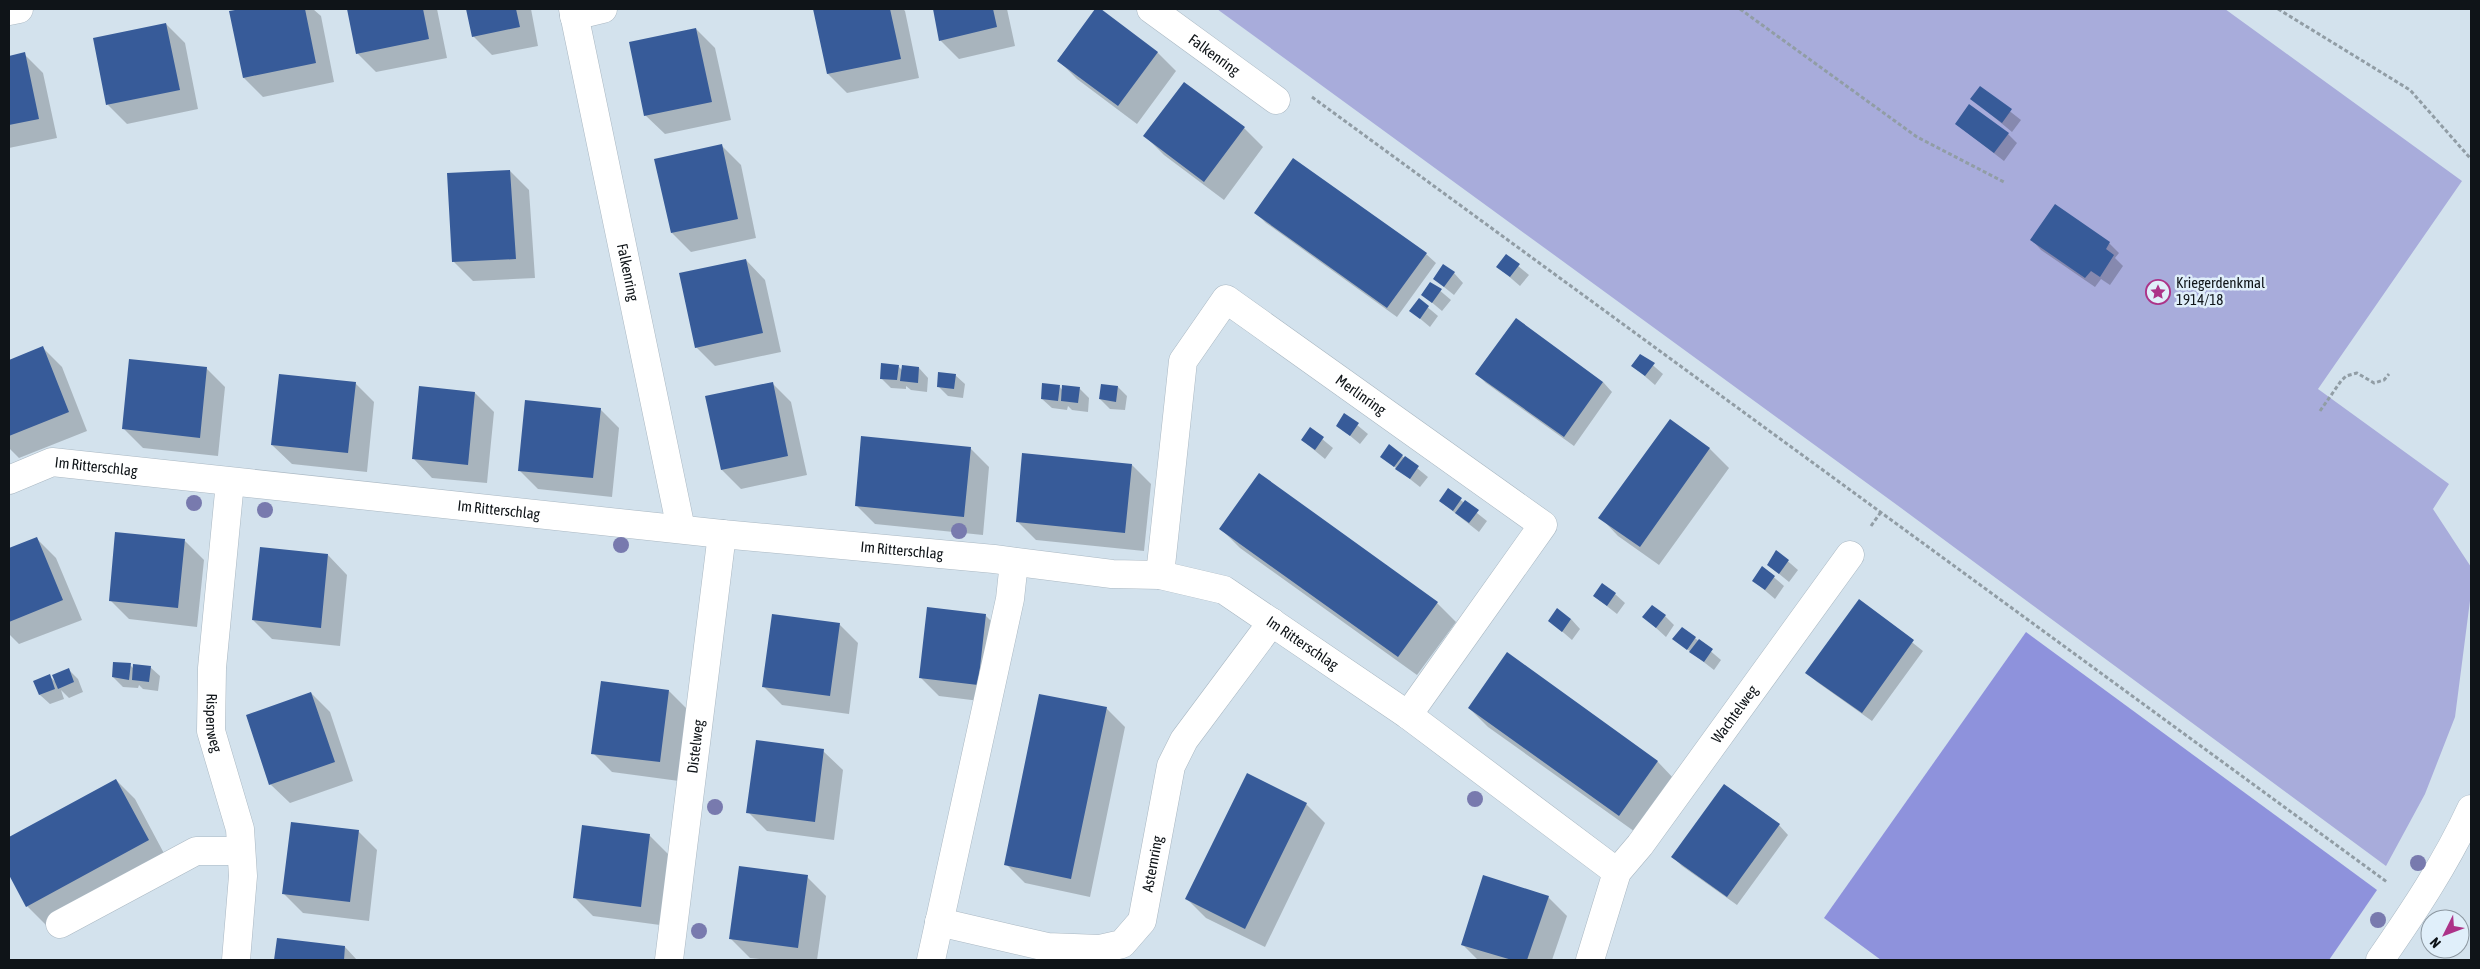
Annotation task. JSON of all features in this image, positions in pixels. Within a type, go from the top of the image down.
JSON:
[{"type":"street","points":[[9,11],[19,9]]},
{"type":"street","name":"Falkenring","points":[[603,9],[573,12],[681,529]]},
{"type":"street","name":"Falkenring","points":[[1151,9],[1276,100]]},
{"type":"street","name":"Merlinring","points":[[1160,575],[1183,361],[1226,299],[1543,525],[1408,715]]},
{"type":"street","name":"Im Ritterschlag","points":[[9,480],[52,462],[722,534],[1014,562],[1112,574],[1160,575],[1224,590],[1408,715],[1617,872]]},
{"type":"street","name":"Rispenweg","points":[[230,482],[212,668],[211,731],[240,829],[243,876],[236,960]]},
{"type":"street","name":"Distelweg","points":[[669,960],[722,534]]},
{"type":"street","name":"Wachtelweg","points":[[1617,872],[1640,845],[1850,555]]},
{"type":"street","points":[[932,960],[1010,599],[1014,562]]},
{"type":"street","name":"Asternring","points":[[939,922],[1047,947],[1100,949],[1122,944],[1142,921],[1171,766],[1184,740],[1272,622]]},
{"type":"street","points":[[2380,960],[2442,865],[2471,809]]},
{"type":"street","points":[[60,924],[196,851],[241,850]]},
{"type":"street","points":[[1590,960],[1617,872]]},
{"type":"path","points":[[1740,9],[1917,137],[2004,182]]},
{"type":"path","points":[[2278,9],[2410,90],[2471,159]]},
{"type":"path","points":[[1307,93],[2388,883]]},
{"type":"path","points":[[2320,411],[2346,376],[2357,373],[2374,383],[2384,380],[2389,374]]},
{"type":"shaded area","points":[[1217,9],[2225,9],[2462,181],[2318,389],[2449,484],[2433,509],[2471,567],[2471,593],[2455,717],[2425,794],[2386,866],[1897,505]]},
{"type":"shaded area","points":[[2026,632],[2377,890],[2329,960],[1881,960],[1824,918]]},
{"type":"building","points":[[241,9],[305,9],[316,63],[243,78],[229,11]]},
{"type":"building","points":[[347,9],[423,9],[429,39],[356,54]]},
{"type":"building","points":[[466,9],[516,9],[520,27],[472,37]]},
{"type":"building","points":[[813,9],[890,9],[901,59],[827,74]]},
{"type":"building","points":[[933,9],[993,9],[997,27],[939,41]]},
{"type":"building","points":[[1095,9],[1101,9],[1158,52],[1118,106],[1057,61]]},
{"type":"building","points":[[166,23],[180,90],[106,105],[93,38]]},
{"type":"building","points":[[696,28],[712,102],[644,116],[629,42]]},
{"type":"building","points":[[25,52],[39,119],[9,125],[9,56]]},
{"type":"building","points":[[1184,82],[1245,127],[1204,182],[1143,136]]},
{"type":"building","points":[[1980,86],[2012,109],[2002,123],[1970,99]]},
{"type":"building","points":[[1969,104],[2009,133],[1994,153],[1955,124]]},
{"type":"building","points":[[722,144],[738,219],[671,233],[654,159]]},
{"type":"building","points":[[1293,158],[1427,253],[1387,308],[1254,213]]},
{"type":"building","points":[[510,170],[516,259],[452,262],[447,173]]},
{"type":"building","points":[[2055,204],[2110,242],[2106,249],[2114,255],[2100,277],[2091,271],[2085,278],[2030,240]]},
{"type":"building","points":[[1506,254],[1520,264],[1510,277],[1496,267]]},
{"type":"building","points":[[746,259],[763,333],[695,348],[679,273]]},
{"type":"building","points":[[1443,264],[1455,272],[1444,287],[1433,279]]},
{"type":"building","points":[[1430,282],[1442,289],[1432,303],[1421,295]]},
{"type":"building","points":[[1419,298],[1429,306],[1420,319],[1409,311]]},
{"type":"building","points":[[1516,318],[1603,382],[1564,437],[1475,374]]},
{"type":"building","points":[[43,346],[69,412],[9,436],[9,360]]},
{"type":"building","points":[[1640,354],[1655,363],[1645,376],[1631,366]]},
{"type":"building","points":[[129,359],[207,367],[200,438],[122,429]]},
{"type":"building","points":[[881,363],[899,365],[897,380],[880,379]]},
{"type":"building","points":[[902,365],[919,367],[918,383],[900,381]]},
{"type":"building","points":[[938,372],[956,374],[954,389],[937,387]]},
{"type":"building","points":[[279,374],[356,382],[348,453],[271,445]]},
{"type":"building","points":[[773,382],[788,456],[721,470],[705,396]]},
{"type":"building","points":[[1042,383],[1060,385],[1058,401],[1041,399]]},
{"type":"building","points":[[1101,384],[1118,386],[1116,402],[1099,399]]},
{"type":"building","points":[[1062,385],[1080,387],[1078,403],[1061,401]]},
{"type":"building","points":[[419,386],[475,392],[468,465],[412,459]]},
{"type":"building","points":[[525,400],[601,408],[593,478],[518,471]]},
{"type":"building","points":[[1344,413],[1359,423],[1350,436],[1336,426]]},
{"type":"building","points":[[1670,419],[1710,448],[1640,547],[1598,518]]},
{"type":"building","points":[[1310,427],[1324,437],[1315,450],[1301,440]]},
{"type":"building","points":[[861,436],[971,447],[964,517],[855,506]]},
{"type":"building","points":[[1389,444],[1403,455],[1394,467],[1380,457]]},
{"type":"building","points":[[1022,453],[1132,464],[1125,533],[1016,522]]},
{"type":"building","points":[[1405,456],[1419,466],[1410,479],[1395,469]]},
{"type":"building","points":[[1259,473],[1438,602],[1398,657],[1219,529]]},
{"type":"building","points":[[1448,488],[1462,498],[1453,511],[1439,501]]},
{"type":"building","points":[[1465,500],[1479,510],[1469,523],[1455,513]]},
{"type":"building","points":[[115,532],[185,539],[178,608],[109,601]]},
{"type":"building","points":[[37,537],[63,600],[9,622],[9,548]]},
{"type":"building","points":[[260,547],[328,554],[321,628],[252,620]]},
{"type":"building","points":[[1776,550],[1789,560],[1779,574],[1767,565]]},
{"type":"building","points":[[1762,566],[1775,576],[1765,590],[1752,581]]},
{"type":"building","points":[[1602,583],[1616,593],[1607,606],[1593,596]]},
{"type":"building","points":[[1859,599],[1914,640],[1862,713],[1805,673]]},
{"type":"building","points":[[1652,605],[1666,615],[1656,628],[1642,617]]},
{"type":"building","points":[[927,607],[986,614],[978,685],[919,678]]},
{"type":"building","points":[[1557,608],[1571,619],[1562,632],[1548,621]]},
{"type":"building","points":[[772,614],[840,623],[830,696],[762,687]]},
{"type":"building","points":[[1682,627],[1696,637],[1687,650],[1672,639]]},
{"type":"building","points":[[1699,639],[1713,649],[1704,662],[1689,652]]},
{"type":"building","points":[[1507,652],[1658,761],[1619,816],[1468,708]]},
{"type":"building","points":[[113,662],[131,663],[129,680],[112,677]]},
{"type":"building","points":[[133,664],[151,666],[149,682],[132,680]]},
{"type":"building","points":[[69,668],[74,682],[58,689],[52,675]]},
{"type":"building","points":[[50,674],[55,689],[39,695],[33,681]]},
{"type":"building","points":[[601,681],[669,690],[660,762],[591,754]]},
{"type":"building","points":[[311,692],[335,762],[269,785],[246,715]]},
{"type":"building","points":[[1039,694],[1107,707],[1071,879],[1004,865]]},
{"type":"building","points":[[756,740],[824,749],[815,822],[746,813]]},
{"type":"building","points":[[1247,773],[1307,803],[1245,929],[1185,899]]},
{"type":"building","points":[[116,779],[149,840],[26,907],[9,875],[9,837]]},
{"type":"building","points":[[1724,784],[1780,824],[1727,897],[1671,857]]},
{"type":"building","points":[[291,822],[359,830],[350,902],[282,894]]},
{"type":"building","points":[[582,825],[650,834],[641,907],[573,898]]},
{"type":"building","points":[[739,866],[808,875],[798,948],[729,939]]},
{"type":"building","points":[[1483,875],[1549,896],[1527,960],[1512,960],[1461,945]]},
{"type":"building","points":[[277,938],[345,946],[344,960],[274,960]]},
{"type":"place","name":"Kriegerdenkmal 1914/18","points":[[2158,292]]}]
